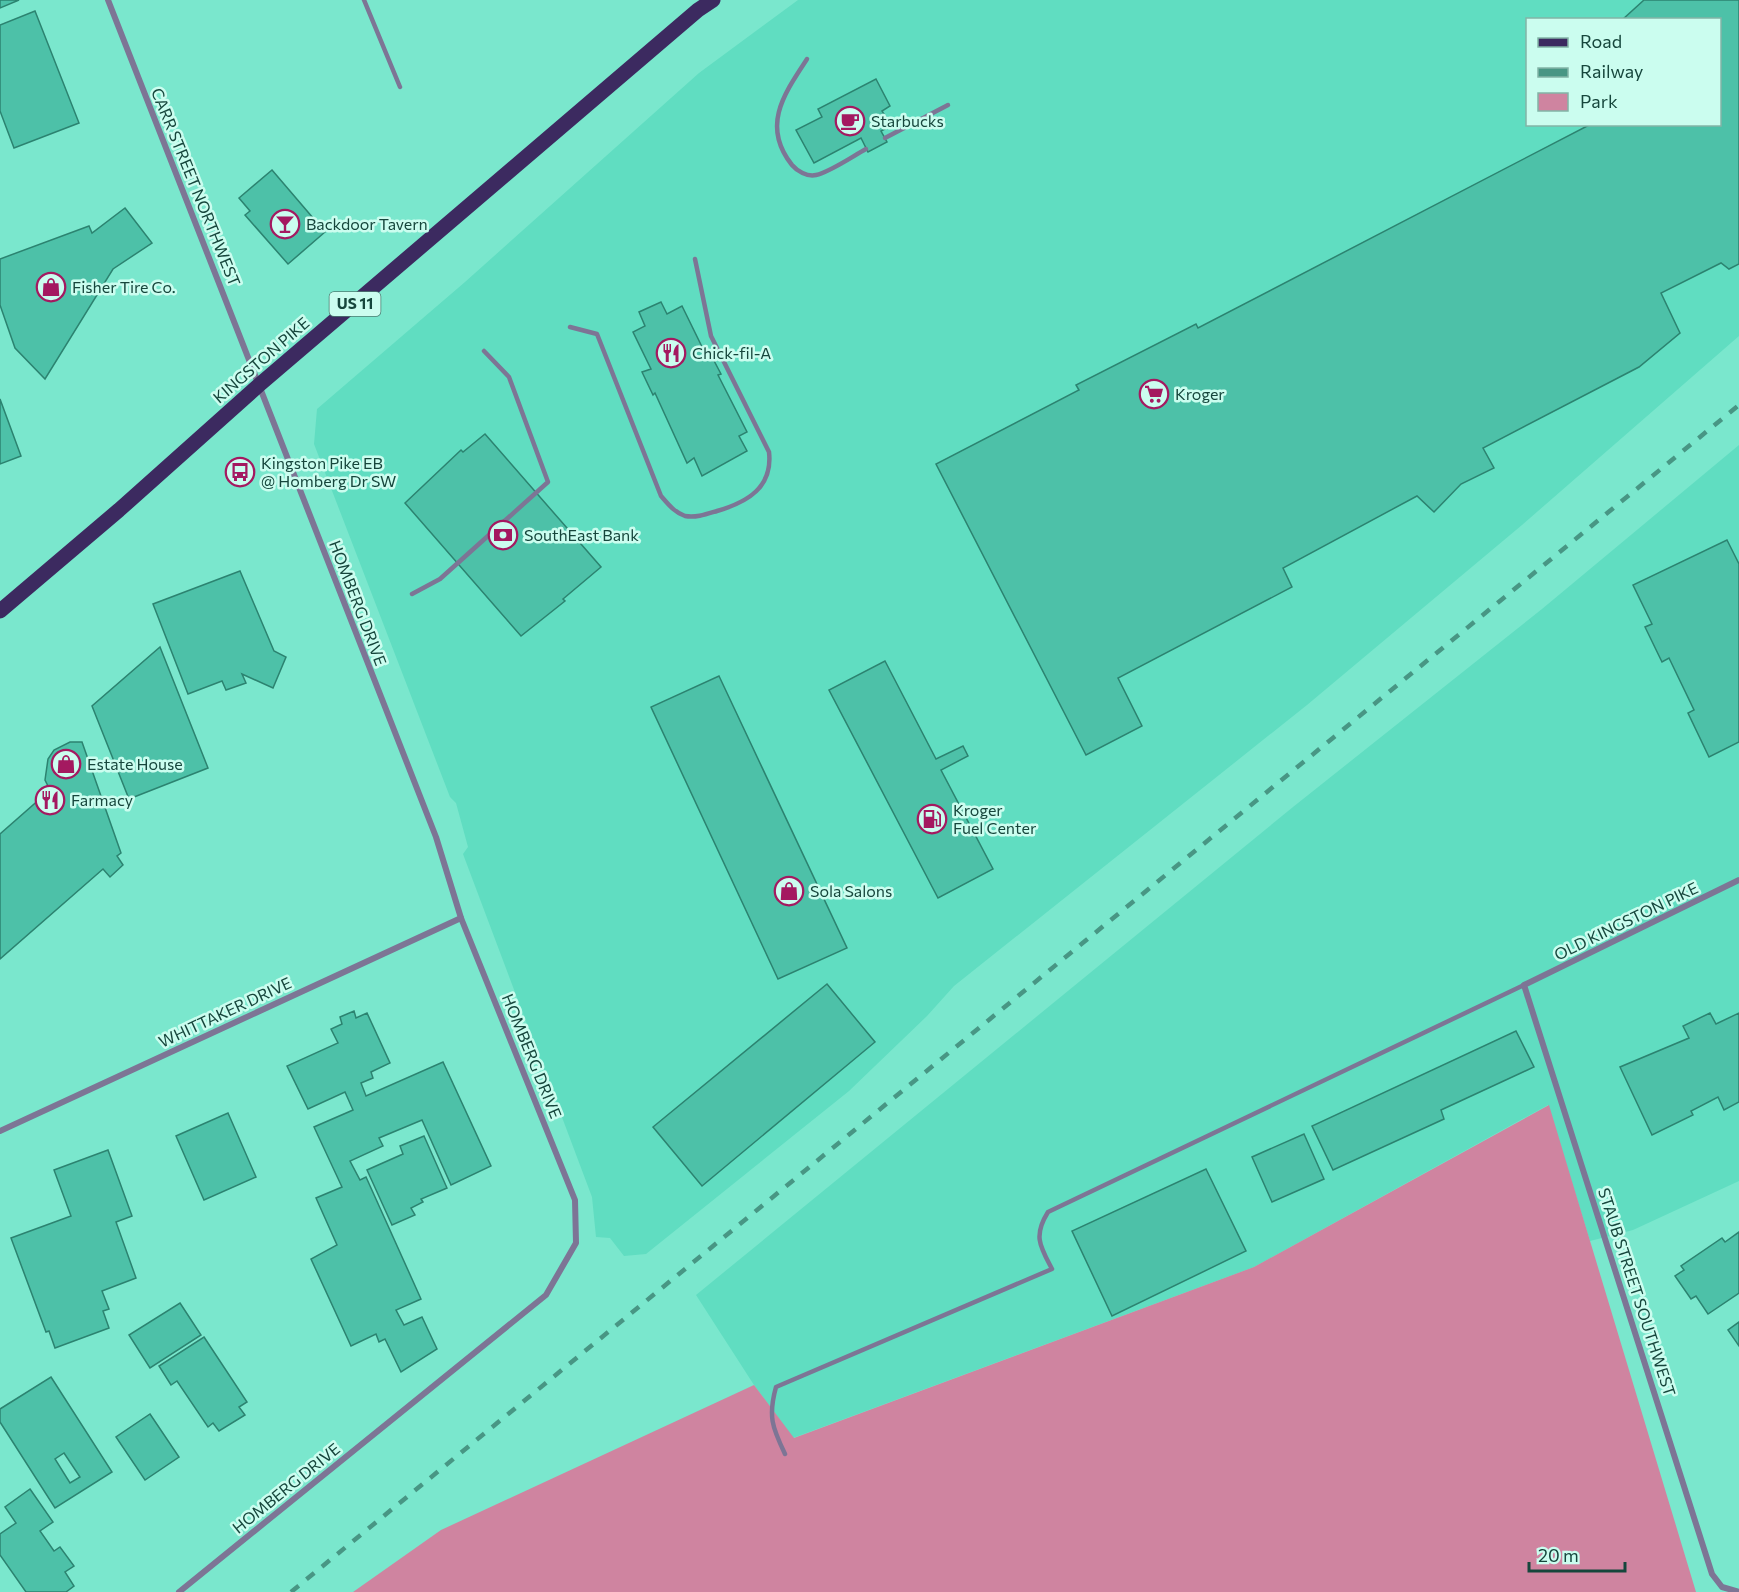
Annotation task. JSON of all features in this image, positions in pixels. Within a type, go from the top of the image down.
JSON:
[{"type":"main road","name":"KINGSTON PIKE","points":[[0,611],[259,385],[698,10],[713,0]]},
{"type":"street","name":"CARR STREET NORTHWEST","points":[[108,0],[259,385]]},
{"type":"street","name":"HOMBERG DRIVE","points":[[179,1592],[546,1295],[576,1243],[575,1200],[461,918],[436,837],[259,385]]},
{"type":"street","name":"OLD KINGSTON PIKE","points":[[1524,985],[1739,880]]},
{"type":"street","name":"WHITTAKER DRIVE","points":[[0,1131],[461,918]]},
{"type":"street","name":"STAUB STREET SOUTHWEST","points":[[1524,985],[1713,1574],[1722,1587],[1739,1592]]},
{"type":"lane","points":[[364,0],[400,87]]},
{"type":"lane","points":[[807,59],[792,82],[776,118],[775,131],[782,151],[793,167],[804,174],[816,175],[866,149]]},
{"type":"lane","points":[[885,138],[948,105]]},
{"type":"lane","points":[[570,327],[597,334],[660,496],[671,508],[686,516],[701,516],[748,499],[762,487],[771,468],[769,452],[711,336],[695,259]]},
{"type":"lane","points":[[412,594],[440,579],[548,482],[509,376],[484,351]]},
{"type":"lane","points":[[785,1454],[773,1429],[770,1407],[776,1387],[1052,1269],[1038,1241],[1042,1222],[1048,1212],[1524,985]]},
{"type":"shaded area","points":[[798,0],[1739,0],[1739,336],[1522,525],[1307,705],[954,986],[927,1016],[849,1091],[646,1254],[624,1256],[610,1238],[596,1237],[592,1197],[463,854],[468,847],[456,803],[450,797],[314,444],[317,409],[465,282],[699,73]]},
{"type":"shaded area","points":[[1739,445],[1739,1181],[1633,1230],[1590,1241],[1548,1105],[1254,1267],[793,1438],[754,1385],[696,1295],[1293,807],[1542,609]]},
{"type":"green space","points":[[1549,1105],[1696,1592],[353,1592],[441,1530],[754,1385],[794,1438],[1254,1267]]},
{"type":"building","points":[[0,0],[19,0],[0,8]]},
{"type":"building","points":[[1644,0],[1739,0],[1739,264],[1729,269],[1721,263],[1661,293],[1680,333],[1639,367],[1483,448],[1494,468],[1461,484],[1434,512],[1417,496],[1283,568],[1292,587],[1118,678],[1142,726],[1086,755],[936,464],[1079,390],[1076,385],[1196,324],[1198,328],[1587,126],[1721,126],[1721,18],[1624,18]]},
{"type":"building","points":[[35,11],[79,123],[14,148],[0,111],[0,25]]},
{"type":"building","name":"Starbucks","points":[[876,79],[890,106],[882,111],[891,126],[881,131],[887,142],[868,152],[861,138],[814,163],[796,130],[822,117],[818,109]]},
{"type":"building","name":"Backdoor Tavern","points":[[272,170],[325,232],[288,264],[245,215],[250,211],[239,198]]},
{"type":"building","name":"Fisher Tire Co.","points":[[125,208],[152,243],[113,269],[45,379],[15,348],[0,305],[0,259],[89,226],[92,233]]},
{"type":"building","points":[[661,302],[667,314],[682,306],[708,359],[712,357],[721,374],[718,375],[747,432],[739,436],[747,451],[702,476],[694,458],[687,463],[655,393],[653,395],[642,372],[651,369],[633,332],[645,326],[639,312]]},
{"type":"building","points":[[0,399],[21,456],[0,464]]},
{"type":"building","name":"SouthEast Bank","points":[[485,434],[601,567],[563,599],[565,601],[521,636],[405,503],[461,450],[463,452]]},
{"type":"building","points":[[1727,540],[1739,564],[1739,742],[1709,757],[1688,713],[1694,710],[1669,658],[1662,662],[1645,627],[1652,624],[1633,585]]},
{"type":"building","points":[[240,571],[274,651],[286,657],[273,688],[242,674],[246,683],[226,690],[222,681],[188,694],[153,604]]},
{"type":"building","points":[[160,647],[208,768],[129,799],[92,706]]},
{"type":"building","name":"Kroger Fuel Center","points":[[885,661],[936,759],[963,746],[968,756],[941,770],[993,869],[938,898],[829,690]]},
{"type":"building","points":[[719,676],[847,948],[778,979],[651,707]]},
{"type":"building","points":[[70,742],[82,742],[121,853],[117,856],[123,865],[110,877],[103,869],[0,959],[0,834],[50,790],[45,780],[48,759],[54,750]]},
{"type":"building","points":[[827,984],[875,1042],[702,1186],[653,1127]]},
{"type":"building","points":[[354,1011],[356,1018],[367,1013],[390,1063],[371,1072],[373,1078],[361,1083],[366,1096],[443,1062],[491,1166],[451,1185],[422,1120],[379,1138],[383,1146],[350,1161],[360,1180],[366,1177],[421,1299],[396,1310],[404,1325],[422,1317],[437,1349],[401,1372],[385,1339],[379,1342],[376,1334],[351,1346],[311,1259],[337,1245],[316,1198],[342,1187],[314,1127],[353,1110],[345,1092],[308,1109],[287,1066],[338,1043],[331,1029],[342,1024],[340,1017]]},
{"type":"building","points":[[1710,1013],[1716,1024],[1739,1013],[1739,1102],[1724,1110],[1718,1097],[1691,1111],[1693,1115],[1652,1135],[1620,1067],[1689,1038],[1683,1026]]},
{"type":"building","points":[[1516,1031],[1534,1067],[1441,1110],[1444,1119],[1333,1170],[1312,1126]]},
{"type":"building","points":[[228,1113],[256,1177],[204,1200],[176,1136]]},
{"type":"building","points":[[1304,1134],[1324,1179],[1272,1202],[1252,1157]]},
{"type":"building","points":[[424,1136],[447,1188],[421,1199],[423,1202],[411,1208],[415,1215],[392,1225],[367,1170],[403,1154],[400,1146]]},
{"type":"building","points":[[108,1150],[132,1216],[116,1222],[136,1278],[102,1291],[109,1309],[103,1311],[109,1328],[55,1348],[49,1331],[46,1332],[11,1238],[71,1216],[54,1170]]},
{"type":"building","points":[[1206,1169],[1246,1251],[1112,1316],[1072,1231]]},
{"type":"building","points":[[1739,1232],[1739,1293],[1708,1314],[1696,1296],[1691,1299],[1675,1276],[1684,1270],[1681,1266],[1722,1238],[1725,1242]]},
{"type":"building","points":[[180,1303],[201,1335],[150,1368],[129,1335]]},
{"type":"building","points":[[1739,1322],[1739,1346],[1728,1330]]},
{"type":"building","points":[[204,1337],[247,1402],[239,1407],[245,1415],[219,1431],[213,1423],[208,1427],[177,1381],[171,1385],[159,1366]]},
{"type":"building","points":[[51,1377],[112,1472],[55,1508],[0,1422],[0,1409]],"holes":[[[64,1453],[80,1477],[70,1483],[55,1459]]]},
{"type":"building","points":[[150,1414],[179,1457],[145,1480],[116,1437]]},
{"type":"building","points":[[30,1489],[53,1522],[40,1531],[54,1551],[60,1547],[74,1566],[65,1572],[74,1586],[66,1592],[26,1592],[0,1555],[0,1534],[16,1523],[5,1507]]},
{"type":"railway","points":[[291,1592],[1739,405]]},
{"type":"place","name":"Starbucks","points":[[850,121]]},
{"type":"place","name":"Backdoor Tavern","points":[[285,224]]},
{"type":"place","name":"Fisher Tire Co.","points":[[51,287]]},
{"type":"place","name":"Chick-fil-A","points":[[671,353]]},
{"type":"place","name":"Kroger","points":[[1154,394]]},
{"type":"place","name":"Kingston Pike EB @ Homberg Dr SW","points":[[240,472]]},
{"type":"place","name":"SouthEast Bank","points":[[503,535]]},
{"type":"place","name":"Estate House","points":[[66,764]]},
{"type":"place","name":"Farmacy","points":[[50,800]]},
{"type":"place","name":"Kroger Fuel Center","points":[[932,819]]},
{"type":"place","name":"Sola Salons","points":[[789,891]]}]
